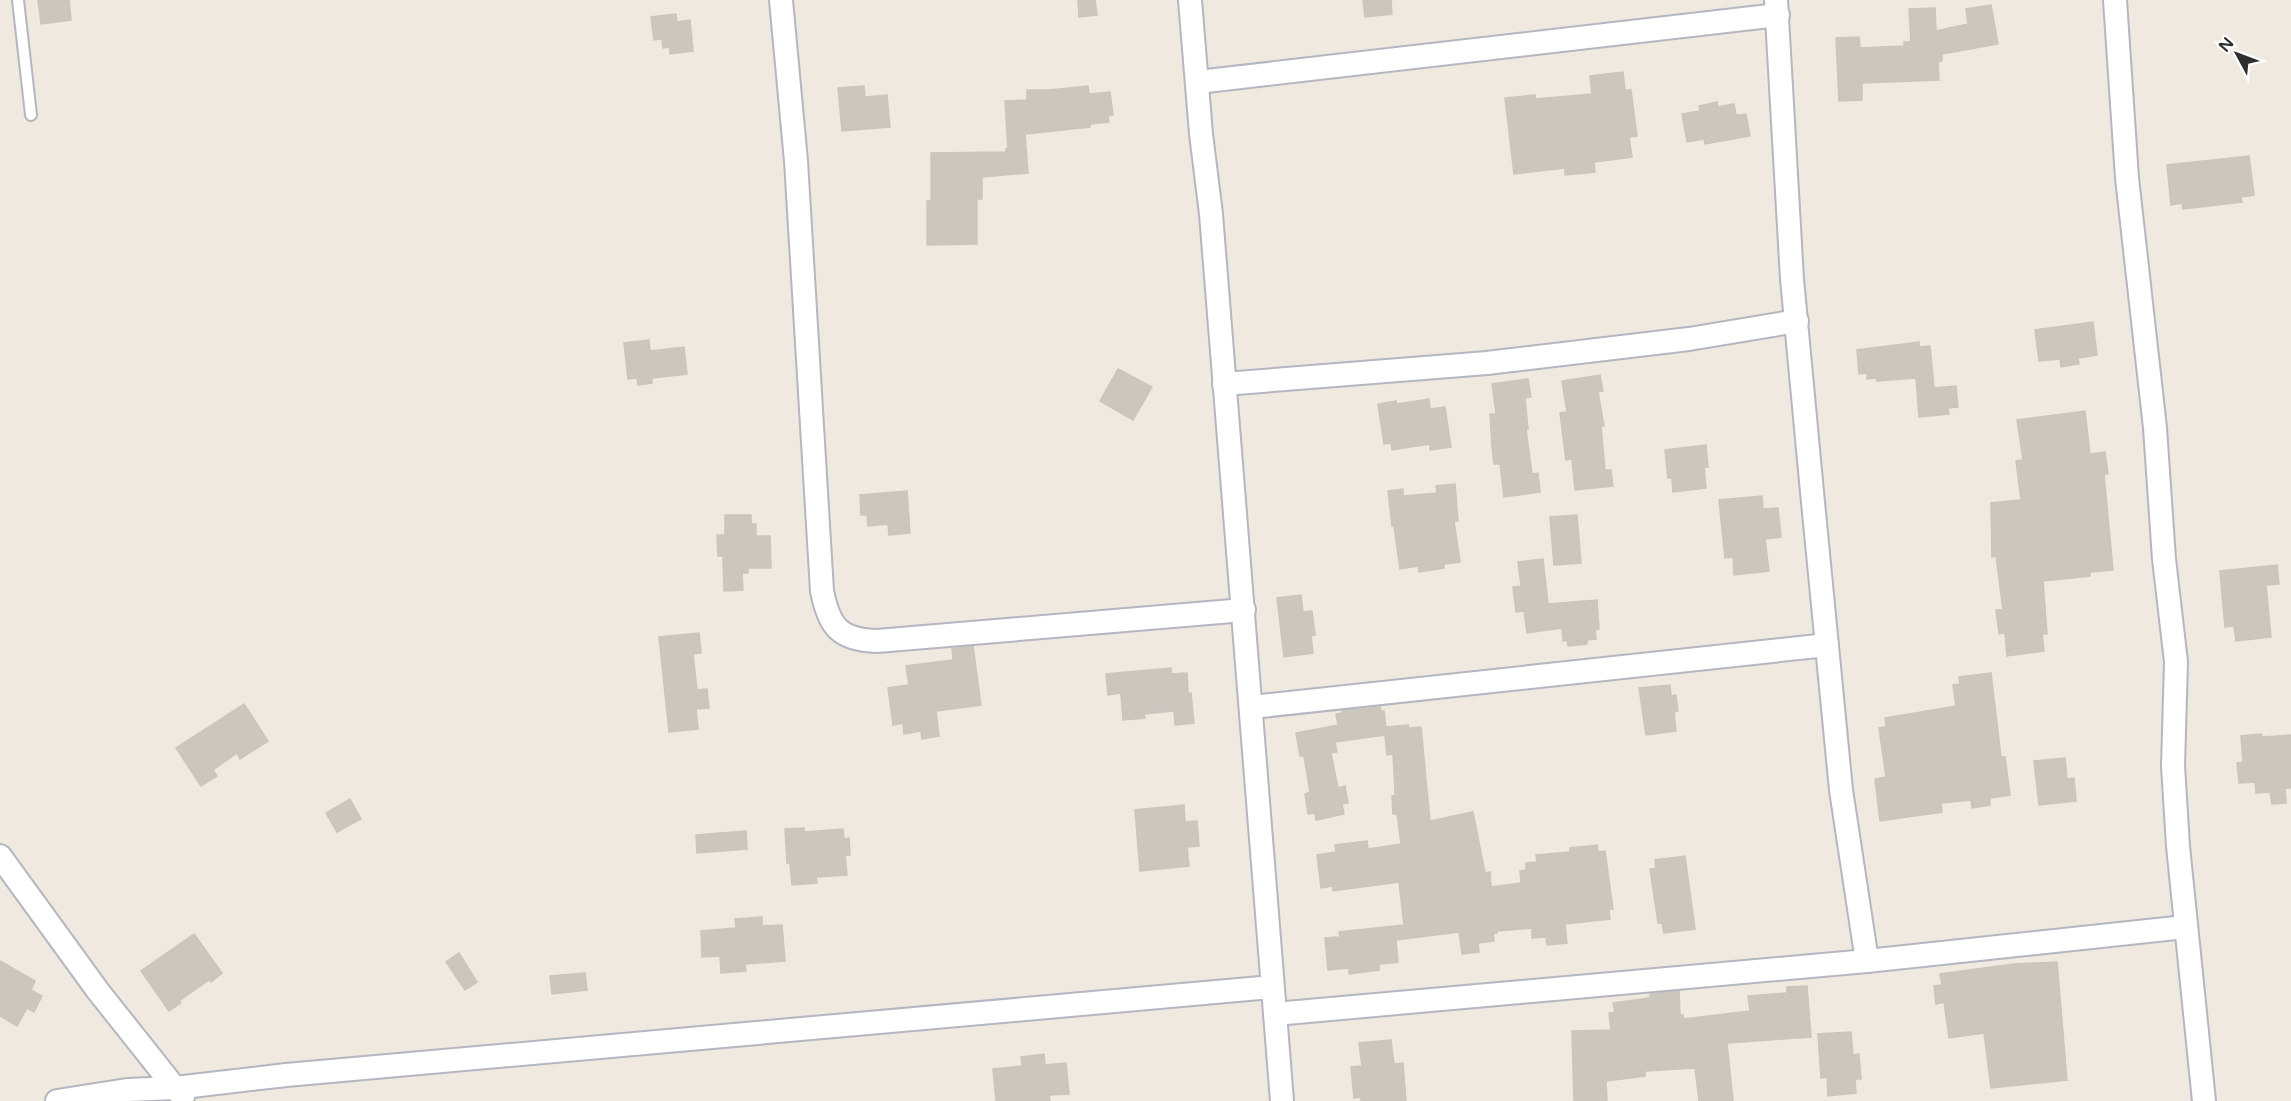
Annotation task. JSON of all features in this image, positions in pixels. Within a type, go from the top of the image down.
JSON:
[{"type":"street","points":[[781,0],[796,160],[822,591],[826,614],[835,627],[847,636],[860,640],[877,641],[1244,610]]},
{"type":"street","points":[[1190,0],[1244,610],[1282,1101]]},
{"type":"street","points":[[2115,0],[2127,178],[2155,428],[2164,558],[2176,662],[2173,766],[2185,927],[2204,1101]]},
{"type":"street","points":[[1198,82],[1777,7],[1792,279],[1841,790],[1867,961]]},
{"type":"street","points":[[1224,384],[1487,363],[1689,339],[1797,321]]},
{"type":"street","points":[[1252,707],[1827,645]]},
{"type":"street","points":[[0,856],[98,991],[180,1094]]},
{"type":"street","points":[[1275,1014],[1867,961],[2185,927]]},
{"type":"street","points":[[57,1101],[127,1090],[180,1094],[286,1075],[1272,987]]},
{"type":"lane","points":[[18,0],[31,115]]},
{"type":"building","points":[[38,0],[69,0],[71,20],[41,24]]},
{"type":"building","points":[[1078,0],[1095,0],[1097,15],[1079,17]]},
{"type":"building","points":[[1363,0],[1391,0],[1392,14],[1365,17]]},
{"type":"building","points":[[1991,5],[1998,44],[1942,54],[1942,61],[1938,62],[1939,80],[1862,83],[1862,100],[1839,101],[1836,38],[1859,37],[1860,48],[1904,46],[1904,42],[1911,42],[1909,9],[1935,8],[1936,31],[1968,24],[1966,9]]},
{"type":"building","points":[[676,14],[677,22],[690,20],[693,51],[670,54],[670,47],[663,48],[662,39],[654,40],[651,17]]},
{"type":"building","points":[[1623,72],[1625,90],[1631,90],[1637,136],[1629,137],[1632,157],[1594,162],[1595,172],[1565,175],[1565,168],[1514,174],[1505,98],[1535,95],[1535,99],[1592,94],[1590,76]]},
{"type":"building","points":[[864,86],[865,97],[887,95],[890,127],[842,131],[838,88]]},
{"type":"building","points":[[1088,86],[1089,94],[1110,92],[1113,115],[1108,116],[1109,122],[1090,124],[1090,127],[1025,134],[1028,173],[982,177],[982,199],[977,199],[977,244],[927,245],[927,201],[931,201],[931,153],[1006,152],[1008,149],[1005,101],[1027,100],[1027,90]]},
{"type":"building","points":[[1717,102],[1718,107],[1734,104],[1736,115],[1746,114],[1750,136],[1705,144],[1704,139],[1687,142],[1682,114],[1700,111],[1699,106]]},
{"type":"building","points":[[2249,156],[2254,195],[2241,197],[2242,202],[2183,209],[2182,203],[2171,205],[2167,165]]},
{"type":"building","points":[[2093,322],[2097,355],[2078,358],[2079,364],[2061,367],[2060,359],[2039,361],[2035,330]]},
{"type":"building","points":[[649,340],[650,351],[684,347],[687,374],[652,378],[652,383],[638,385],[637,378],[628,379],[624,343]]},
{"type":"building","points":[[1919,342],[1919,347],[1930,346],[1934,388],[1956,386],[1958,407],[1948,408],[1949,414],[1919,417],[1916,378],[1877,381],[1876,378],[1867,379],[1867,373],[1859,374],[1857,350]]},
{"type":"building","points":[[1118,369],[1152,387],[1133,420],[1100,401]]},
{"type":"building","points":[[1600,375],[1603,391],[1598,392],[1604,426],[1601,426],[1605,470],[1611,470],[1613,486],[1575,490],[1572,459],[1566,460],[1560,413],[1567,412],[1562,381]]},
{"type":"building","points":[[1528,379],[1531,397],[1525,398],[1528,429],[1526,429],[1532,474],[1538,473],[1540,492],[1504,497],[1500,464],[1494,464],[1492,447],[1490,414],[1496,414],[1492,384]]},
{"type":"building","points":[[1429,399],[1430,409],[1445,407],[1451,447],[1430,450],[1430,444],[1392,450],[1391,443],[1384,444],[1378,404],[1396,401],[1397,404]]},
{"type":"building","points":[[2085,411],[2090,454],[2105,452],[2108,474],[2104,474],[2113,570],[2090,572],[2090,576],[2043,581],[2047,634],[2042,634],[2044,651],[2007,656],[2005,633],[1999,634],[1996,610],[2003,610],[1996,556],[1992,557],[1991,503],[2021,500],[2016,461],[2023,460],[2017,420]]},
{"type":"building","points":[[1706,445],[1708,467],[1704,467],[1706,488],[1673,492],[1672,478],[1668,478],[1665,450]]},
{"type":"building","points":[[1455,484],[1458,521],[1454,521],[1460,562],[1444,564],[1444,568],[1419,572],[1418,566],[1400,569],[1388,491],[1403,489],[1403,496],[1437,493],[1436,486]]},
{"type":"building","points":[[907,491],[910,533],[889,535],[888,524],[868,526],[867,515],[861,515],[860,495]]},
{"type":"building","points":[[1762,496],[1763,509],[1778,508],[1781,537],[1765,539],[1769,571],[1734,575],[1733,557],[1725,558],[1719,500]]},
{"type":"building","points":[[725,515],[751,515],[751,524],[756,524],[756,536],[770,536],[771,568],[748,568],[748,573],[742,573],[743,590],[724,591],[723,556],[718,556],[717,535],[725,535]]},
{"type":"building","points":[[1577,515],[1581,563],[1554,565],[1550,517]]},
{"type":"building","points":[[1543,559],[1548,604],[1597,600],[1599,629],[1595,630],[1596,639],[1587,640],[1587,644],[1568,646],[1567,640],[1563,641],[1562,628],[1527,633],[1524,611],[1516,612],[1513,587],[1521,586],[1518,562]]},
{"type":"building","points":[[2277,565],[2279,584],[2266,585],[2271,637],[2236,641],[2234,626],[2225,627],[2220,571]]},
{"type":"building","points":[[1301,595],[1303,612],[1312,611],[1315,635],[1311,635],[1313,653],[1284,657],[1277,598]]},
{"type":"building","points":[[699,633],[701,653],[693,654],[697,690],[707,689],[709,708],[696,709],[698,729],[669,732],[659,637]]},
{"type":"building","points":[[973,646],[981,705],[936,711],[939,736],[922,739],[921,731],[904,734],[903,723],[893,725],[888,688],[909,685],[906,666],[953,660],[952,649]]},
{"type":"building","points":[[1171,668],[1172,674],[1187,673],[1188,694],[1191,693],[1194,723],[1175,725],[1174,711],[1144,714],[1145,718],[1123,720],[1121,693],[1108,695],[1106,674]]},
{"type":"building","points":[[1991,673],[2001,757],[2005,757],[2010,795],[1990,798],[1990,805],[1972,808],[1971,800],[1941,803],[1942,812],[1880,821],[1875,779],[1886,777],[1879,728],[1886,727],[1885,718],[1956,706],[1953,685],[1960,684],[1959,677]]},
{"type":"building","points":[[1670,685],[1671,696],[1676,695],[1678,711],[1674,712],[1676,731],[1646,735],[1639,688]]},
{"type":"building","points":[[244,704],[268,741],[240,759],[237,753],[213,770],[217,776],[201,786],[176,748]]},
{"type":"building","points":[[1380,707],[1381,711],[1384,711],[1386,727],[1408,725],[1409,728],[1421,727],[1430,821],[1473,812],[1485,873],[1490,872],[1491,887],[1521,883],[1520,871],[1526,870],[1526,863],[1537,862],[1536,855],[1570,852],[1570,848],[1597,845],[1598,852],[1605,851],[1613,909],[1609,909],[1610,919],[1565,924],[1567,943],[1547,945],[1546,937],[1532,938],[1532,928],[1497,931],[1493,934],[1494,941],[1478,943],[1479,952],[1462,954],[1459,932],[1396,940],[1398,962],[1379,964],[1379,970],[1349,974],[1349,968],[1328,970],[1325,938],[1340,937],[1339,932],[1404,925],[1399,882],[1333,891],[1333,886],[1321,888],[1317,855],[1336,852],[1335,845],[1367,841],[1368,849],[1401,844],[1397,814],[1393,814],[1392,796],[1395,796],[1395,789],[1393,754],[1387,755],[1385,735],[1335,742],[1337,752],[1331,753],[1338,788],[1345,786],[1348,803],[1342,804],[1344,814],[1316,820],[1315,813],[1308,814],[1305,794],[1310,792],[1304,756],[1300,756],[1296,733],[1338,725],[1336,714],[1342,711]]},
{"type":"building","points":[[2261,734],[2262,737],[2291,735],[2291,788],[2285,788],[2286,803],[2272,804],[2270,792],[2256,793],[2255,782],[2239,783],[2237,763],[2243,762],[2241,736]]},
{"type":"building","points":[[2065,758],[2067,779],[2074,778],[2076,801],[2039,805],[2034,761]]},
{"type":"building","points":[[350,799],[361,819],[337,832],[326,813]]},
{"type":"building","points":[[1184,805],[1185,822],[1197,821],[1199,846],[1187,847],[1189,866],[1140,871],[1135,810]]},
{"type":"building","points":[[804,828],[804,832],[843,829],[844,839],[849,838],[850,855],[845,855],[847,875],[816,877],[817,883],[792,885],[790,863],[787,863],[785,829]]},
{"type":"building","points":[[746,831],[747,849],[697,853],[696,835]]},
{"type":"building","points":[[1685,856],[1695,929],[1664,933],[1662,923],[1658,923],[1650,869],[1656,868],[1655,860]]},
{"type":"building","points":[[762,917],[762,926],[782,925],[785,961],[745,964],[746,971],[721,973],[720,956],[702,957],[701,931],[736,928],[735,919]]},
{"type":"building","points":[[194,934],[222,973],[179,1001],[181,1003],[169,1011],[141,971]]},
{"type":"building","points":[[459,953],[477,982],[465,990],[446,962]]},
{"type":"building","points":[[0,961],[35,981],[31,990],[42,996],[34,1012],[27,1008],[17,1026],[0,1016]]},
{"type":"building","points":[[2057,962],[2067,1080],[1991,1088],[1984,1033],[1949,1038],[1944,1002],[1936,1004],[1934,986],[1942,985],[1940,974],[2014,964]]},
{"type":"building","points":[[585,973],[587,990],[552,994],[550,976]]},
{"type":"building","points":[[1807,986],[1811,1037],[1727,1043],[1733,1101],[1699,1101],[1695,1068],[1645,1071],[1645,1076],[1606,1081],[1607,1101],[1574,1101],[1572,1031],[1611,1030],[1609,1013],[1615,1012],[1613,1003],[1650,998],[1650,994],[1679,991],[1680,1015],[1683,1015],[1683,1019],[1750,1011],[1748,996],[1787,993],[1787,987]]},
{"type":"building","points":[[1851,1032],[1853,1055],[1859,1054],[1861,1079],[1855,1079],[1856,1093],[1828,1096],[1827,1077],[1821,1078],[1818,1034]]},
{"type":"building","points":[[1391,1040],[1394,1064],[1403,1063],[1406,1101],[1361,1101],[1361,1097],[1354,1098],[1351,1067],[1362,1066],[1359,1043]]},
{"type":"building","points":[[1044,1054],[1045,1065],[1066,1063],[1069,1094],[1049,1095],[1050,1101],[996,1101],[993,1069],[1022,1066],[1021,1057]]}]
